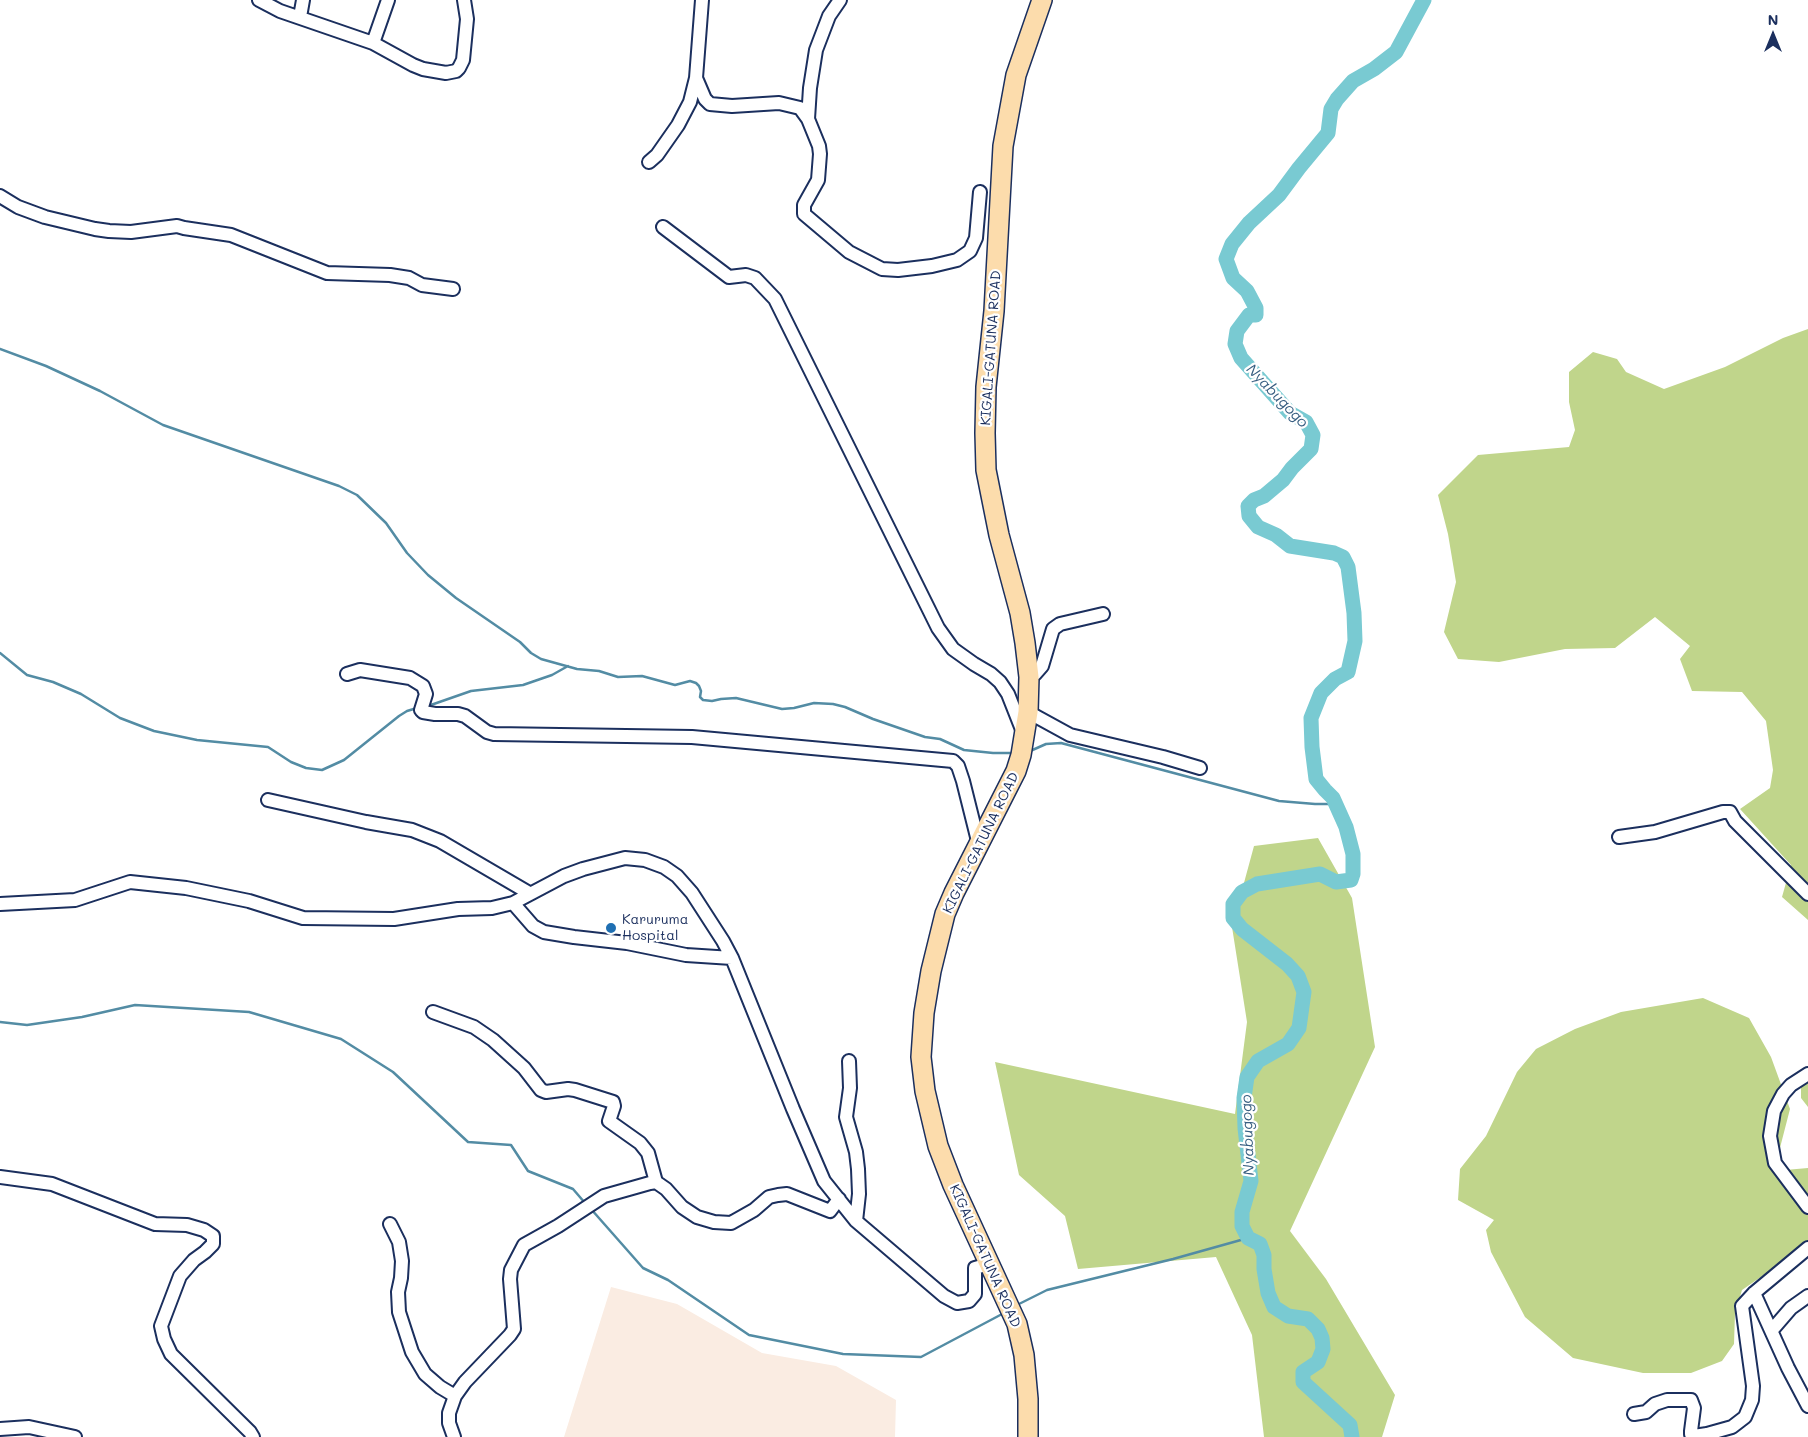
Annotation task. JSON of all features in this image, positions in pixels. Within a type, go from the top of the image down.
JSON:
[{"type":"highway","name":"KIGALI-GATUNA ROAD","points":[[1028,1437],[1028,1399],[1024,1354],[1017,1324],[952,1185],[938,1146],[925,1091],[921,1057],[924,1013],[931,972],[945,914],[1016,771],[1028,712],[1028,677],[1020,613],[999,535],[986,470],[985,433],[986,387],[994,311],[1003,146],[1016,75],[1042,0]]},
{"type":"street","points":[[259,0],[280,11],[373,43],[424,69],[446,73],[456,71],[459,68],[464,51],[467,19],[464,0]]},
{"type":"street","points":[[300,17],[303,0]]},
{"type":"street","points":[[373,43],[388,0]]},
{"type":"street","points":[[649,162],[657,155],[678,125],[690,102],[696,78],[702,0]]},
{"type":"street","points":[[808,119],[810,88],[816,50],[829,16],[840,0]]},
{"type":"street","points":[[696,78],[710,104],[732,106],[786,104],[800,108],[808,119],[819,146],[820,154],[818,180],[804,205],[804,214],[850,252],[882,269],[898,270],[932,266],[957,260],[970,251],[976,238],[980,192]]},
{"type":"street","points":[[0,196],[18,207],[45,217],[95,229],[110,232],[131,232],[177,226],[230,235],[327,273],[409,278],[422,285],[453,289]]},
{"type":"street","points":[[664,227],[729,276],[746,275],[755,278],[775,299],[938,628],[953,649],[1000,682],[1008,694],[1024,736]]},
{"type":"street","points":[[1028,677],[1036,674],[1042,666],[1054,629],[1060,624],[1103,614]]},
{"type":"street","points":[[348,674],[360,670],[410,678],[423,686],[426,694],[423,712],[458,714],[487,732],[494,734],[692,737],[953,761],[958,766],[963,781],[979,845]]},
{"type":"street","points":[[1028,712],[1070,735],[1163,757],[1200,768]]},
{"type":"street","points":[[268,800],[366,822],[412,830],[440,841],[529,893]]},
{"type":"street","points":[[1619,837],[1655,832],[1724,812],[1730,812],[1735,821],[1808,894]]},
{"type":"street","points":[[0,904],[75,900],[130,882],[186,888],[249,901],[303,918],[394,919],[458,909],[492,908],[513,902],[564,876],[602,863],[625,858],[645,860],[664,867],[677,876],[692,893],[732,958],[824,1181],[856,1221],[944,1296],[957,1303],[969,1301],[975,1294],[975,1268],[989,1264]]},
{"type":"street","points":[[513,902],[533,926],[544,932],[627,943],[686,955],[732,958]]},
{"type":"street","points":[[433,1012],[474,1027],[493,1040],[524,1068],[541,1090],[546,1092],[575,1090],[613,1102],[614,1106],[609,1121],[640,1143],[648,1153],[656,1182],[666,1188],[682,1207],[697,1217],[714,1222],[731,1223],[754,1210],[769,1197],[778,1195],[787,1194],[830,1211],[839,1199]]},
{"type":"street","points":[[849,1061],[850,1088],[846,1117],[856,1152],[858,1169],[859,1194],[856,1221]]},
{"type":"street","points":[[1808,1074],[1791,1085],[1783,1094],[1774,1111],[1770,1136],[1775,1163],[1808,1207]]},
{"type":"street","points":[[0,1177],[52,1184],[155,1224],[187,1225],[204,1230],[213,1236],[213,1244],[194,1260],[180,1276],[161,1326],[164,1339],[171,1354],[253,1437]]},
{"type":"street","points":[[454,1437],[449,1423],[449,1413],[455,1396],[465,1382],[510,1336],[514,1329],[511,1270],[524,1245],[558,1226],[604,1196],[656,1182]]},
{"type":"street","points":[[390,1224],[399,1242],[402,1261],[398,1292],[399,1312],[412,1352],[425,1374],[440,1387],[455,1396]]},
{"type":"street","points":[[1634,1414],[1646,1412],[1655,1404],[1667,1400],[1691,1400],[1694,1408],[1691,1434],[1694,1436],[1732,1427],[1745,1417],[1752,1400],[1753,1386],[1742,1306],[1754,1293],[1808,1248]]},
{"type":"street","points":[[1754,1293],[1788,1368],[1808,1406]]},
{"type":"street","points":[[1772,1330],[1791,1308],[1808,1296]]},
{"type":"street","points":[[0,1429],[29,1428],[76,1437]]},
{"type":"shaded area","points":[[611,1287],[677,1304],[762,1353],[836,1366],[896,1400],[895,1437],[564,1437]]},
{"type":"green space","points":[[1808,329],[1808,920],[1782,897],[1791,865],[1740,809],[1770,788],[1773,770],[1766,721],[1742,692],[1692,691],[1680,659],[1690,646],[1655,617],[1615,648],[1565,649],[1499,662],[1458,659],[1444,632],[1456,582],[1448,534],[1438,495],[1478,455],[1569,447],[1575,430],[1569,402],[1569,372],[1593,352],[1617,359],[1626,372],[1664,389],[1725,367],[1783,338]]},
{"type":"green space","points":[[1318,838],[1352,898],[1375,1047],[1290,1231],[1326,1279],[1395,1395],[1382,1437],[1264,1437],[1252,1335],[1216,1257],[1078,1269],[1065,1216],[1019,1175],[995,1062],[1235,1114],[1247,1022],[1232,927],[1254,846]]},
{"type":"green space","points":[[1703,998],[1749,1018],[1771,1057],[1790,1109],[1774,1171],[1808,1168],[1808,1256],[1797,1252],[1742,1290],[1735,1313],[1734,1344],[1722,1361],[1691,1373],[1643,1373],[1573,1358],[1525,1317],[1491,1252],[1486,1230],[1494,1220],[1458,1200],[1460,1169],[1486,1136],[1517,1072],[1536,1049],[1575,1029],[1621,1012]]},
{"type":"green space","points":[[1808,1079],[1808,1107],[1801,1098],[1801,1084]]},
{"type":"waterway","name":"Nyabugogo","points":[[1352,1437],[1350,1425],[1303,1382],[1303,1372],[1318,1362],[1323,1349],[1322,1338],[1318,1329],[1308,1319],[1288,1316],[1274,1307],[1268,1293],[1264,1255],[1260,1244],[1248,1238],[1242,1226],[1242,1212],[1251,1181],[1245,1128],[1244,1098],[1247,1077],[1258,1061],[1288,1044],[1299,1028],[1304,992],[1298,976],[1287,964],[1242,929],[1233,918],[1233,904],[1242,892],[1257,884],[1320,874],[1336,882],[1351,880],[1353,874],[1353,854],[1346,827],[1333,798],[1316,779],[1311,718],[1321,693],[1335,679],[1348,672],[1355,641],[1354,613],[1348,567],[1343,557],[1334,553],[1290,546],[1276,535],[1258,527],[1249,516],[1248,506],[1254,500],[1264,496],[1283,480],[1311,449],[1313,435],[1306,422],[1290,413],[1241,358],[1235,344],[1237,331],[1249,315],[1256,315],[1256,308],[1247,291],[1233,278],[1226,259],[1232,244],[1249,223],[1279,195],[1328,133],[1331,109],[1337,99],[1353,81],[1374,69],[1396,52],[1424,0]]},
{"type":"waterway","points":[[0,349],[46,366],[100,391],[163,425],[339,486],[357,495],[386,523],[407,553],[428,575],[456,598],[520,642],[531,653],[541,659],[577,669],[599,671],[618,677],[642,676],[675,685],[690,681],[699,686],[701,691],[700,697],[703,700],[712,701],[736,698],[782,709],[814,703],[833,704],[925,737],[940,739],[964,750],[1013,753]]},
{"type":"waterway","points":[[0,653],[27,675],[53,682],[81,694],[120,718],[154,731],[197,740],[268,747],[291,762],[306,768],[322,770],[344,760],[399,716],[417,708]]},
{"type":"waterway","points":[[428,706],[471,691],[523,685],[552,675],[568,666]]},
{"type":"waterway","points":[[1028,752],[1046,744],[1061,743],[1279,801],[1337,804]]},
{"type":"waterway","points":[[0,1022],[27,1025],[82,1017],[135,1005],[249,1012],[341,1039],[393,1072],[468,1142],[511,1145],[528,1171],[573,1189],[585,1203]]},
{"type":"waterway","points":[[591,1209],[643,1268],[668,1280],[749,1335],[843,1354],[921,1357],[1004,1313]]},
{"type":"waterway","points":[[1017,1305],[1047,1290],[1173,1259],[1248,1238]]},
{"type":"place","name":"Karuruma Hospital","points":[[611,928]]}]
